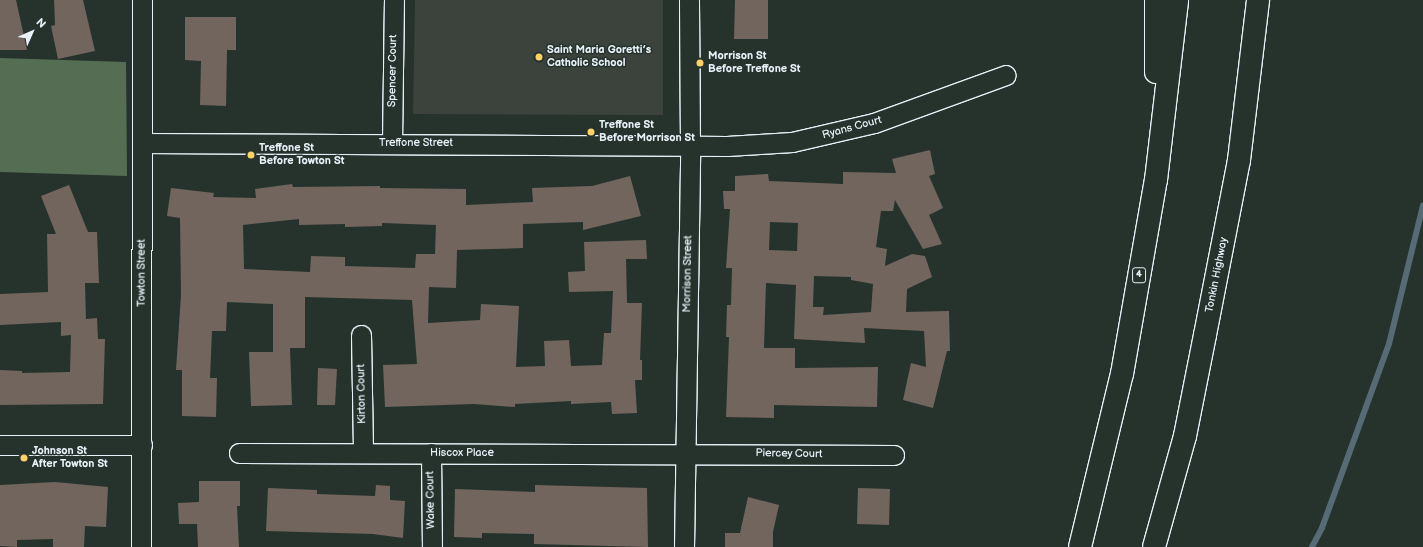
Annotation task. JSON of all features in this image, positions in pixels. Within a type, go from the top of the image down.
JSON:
[{"type":"highway","name":"4","points":[[1156,0],[1156,180]]},
{"type":"highway","name":"4","points":[[1080,547],[1122,374],[1156,180],[1176,0]]},
{"type":"highway","name":"Tonkin Highway","points":[[1154,547],[1185,436],[1239,160],[1258,0]]},
{"type":"street","name":"Towton Street","points":[[141,547],[142,0]]},
{"type":"street","name":"Spencer Court","points":[[392,142],[394,0]]},
{"type":"street","name":"Morrison Street","points":[[684,547],[690,145],[689,0]]},
{"type":"street","name":"Ryans Court","points":[[690,145],[727,146],[792,142],[831,135],[874,123],[1006,75]]},
{"type":"street","name":"Treffone Street","points":[[142,143],[392,142],[690,145]]},
{"type":"street","name":"Kirton Court","points":[[361,335],[362,452]]},
{"type":"street","points":[[0,445],[142,445]]},
{"type":"street","name":"Hiscox Place","points":[[239,452],[685,453]]},
{"type":"street","name":"Wake Court","points":[[430,453],[432,547]]},
{"type":"street","name":"Piercey Court","points":[[685,453],[894,455]]},
{"type":"shaded area","name":"Saint Maria Goretti’s Catholic School","points":[[415,0],[663,0],[663,115],[413,114]]},
{"type":"green space","points":[[0,58],[126,62],[127,176],[0,172]]},
{"type":"building","points":[[0,0],[16,0],[27,50],[0,50]]},
{"type":"building","points":[[54,0],[83,0],[95,51],[58,59],[51,26],[55,25]]},
{"type":"building","points":[[735,0],[768,0],[768,39],[734,39]]},
{"type":"building","points":[[185,17],[236,17],[236,50],[227,50],[226,106],[200,105],[201,61],[185,60]]},
{"type":"building","points":[[930,150],[935,174],[929,176],[943,208],[929,215],[942,244],[923,249],[895,200],[893,211],[881,211],[876,247],[887,249],[885,266],[912,254],[925,256],[932,277],[907,289],[906,312],[949,311],[950,351],[947,351],[933,408],[903,400],[911,363],[926,367],[924,331],[864,328],[865,343],[794,339],[796,285],[766,283],[764,348],[795,348],[795,368],[878,367],[877,407],[774,405],[774,418],[726,417],[729,337],[726,337],[727,305],[731,305],[732,268],[726,268],[730,209],[724,209],[723,191],[735,191],[735,176],[768,174],[769,181],[843,184],[843,172],[896,173],[892,159]],"holes":[[[770,222],[798,223],[797,251],[769,250]],[[814,276],[851,277],[851,280],[873,284],[871,312],[823,315],[824,307],[813,307]]]},
{"type":"building","points":[[630,176],[641,216],[583,230],[583,222],[523,224],[523,248],[457,250],[456,288],[429,287],[428,323],[480,320],[481,304],[519,306],[516,367],[545,366],[544,341],[569,340],[571,366],[602,365],[604,333],[611,333],[613,291],[569,292],[568,272],[585,271],[584,242],[646,240],[647,259],[626,259],[627,303],[642,303],[640,360],[642,360],[642,380],[635,380],[637,413],[612,414],[611,402],[571,404],[571,401],[515,404],[515,407],[474,404],[385,407],[383,365],[417,364],[412,300],[305,297],[305,348],[290,348],[292,405],[251,406],[249,352],[273,352],[273,304],[227,302],[226,331],[212,331],[210,378],[217,378],[216,417],[182,416],[182,370],[176,370],[181,295],[180,218],[167,216],[171,188],[214,193],[213,197],[256,198],[255,189],[292,184],[293,187],[380,186],[380,188],[466,189],[466,205],[533,202],[532,188],[592,186]],"holes":[[[299,219],[299,225],[345,224],[345,227],[382,226],[382,223],[436,225],[435,254],[416,254],[415,268],[345,266],[345,257],[311,256],[310,272],[244,269],[243,225]]]},
{"type":"building","points":[[69,185],[88,232],[97,232],[99,283],[85,283],[86,319],[97,318],[98,339],[105,339],[103,404],[0,405],[0,370],[22,371],[22,373],[70,372],[71,335],[61,336],[61,322],[0,325],[0,294],[48,292],[47,234],[56,234],[41,196]]},
{"type":"building","points":[[318,368],[337,369],[335,405],[317,405]]},
{"type":"building","points":[[199,481],[240,481],[240,506],[237,506],[239,547],[198,547],[197,524],[179,524],[178,503],[199,502]]},
{"type":"building","points":[[55,482],[108,487],[106,527],[85,526],[84,547],[53,547],[53,539],[17,540],[17,547],[0,546],[0,485]]},
{"type":"building","points":[[376,485],[390,486],[390,500],[405,501],[403,538],[373,534],[266,531],[268,488],[317,490],[317,494],[375,496]]},
{"type":"building","points":[[535,485],[647,488],[648,547],[534,544],[534,534],[482,533],[482,538],[454,537],[455,489],[535,492]]},
{"type":"building","points":[[858,488],[890,489],[889,525],[857,524]]},
{"type":"building","points":[[748,497],[779,505],[773,532],[773,547],[725,547],[725,533],[740,533]]},
{"type":"waterway","points":[[1312,547],[1322,528],[1389,344],[1423,206]]},
{"type":"place","name":"Saint Maria Goretti’s Catholic School","points":[[539,57]]},
{"type":"place","name":"Morrison St Before Treffone St","points":[[700,63]]},
{"type":"place","name":"Treffone St Before Morrison St","points":[[591,132]]},
{"type":"place","name":"Treffone St Before Towton St","points":[[251,155]]},
{"type":"place","name":"Johnson St After Towton St","points":[[24,458]]}]
